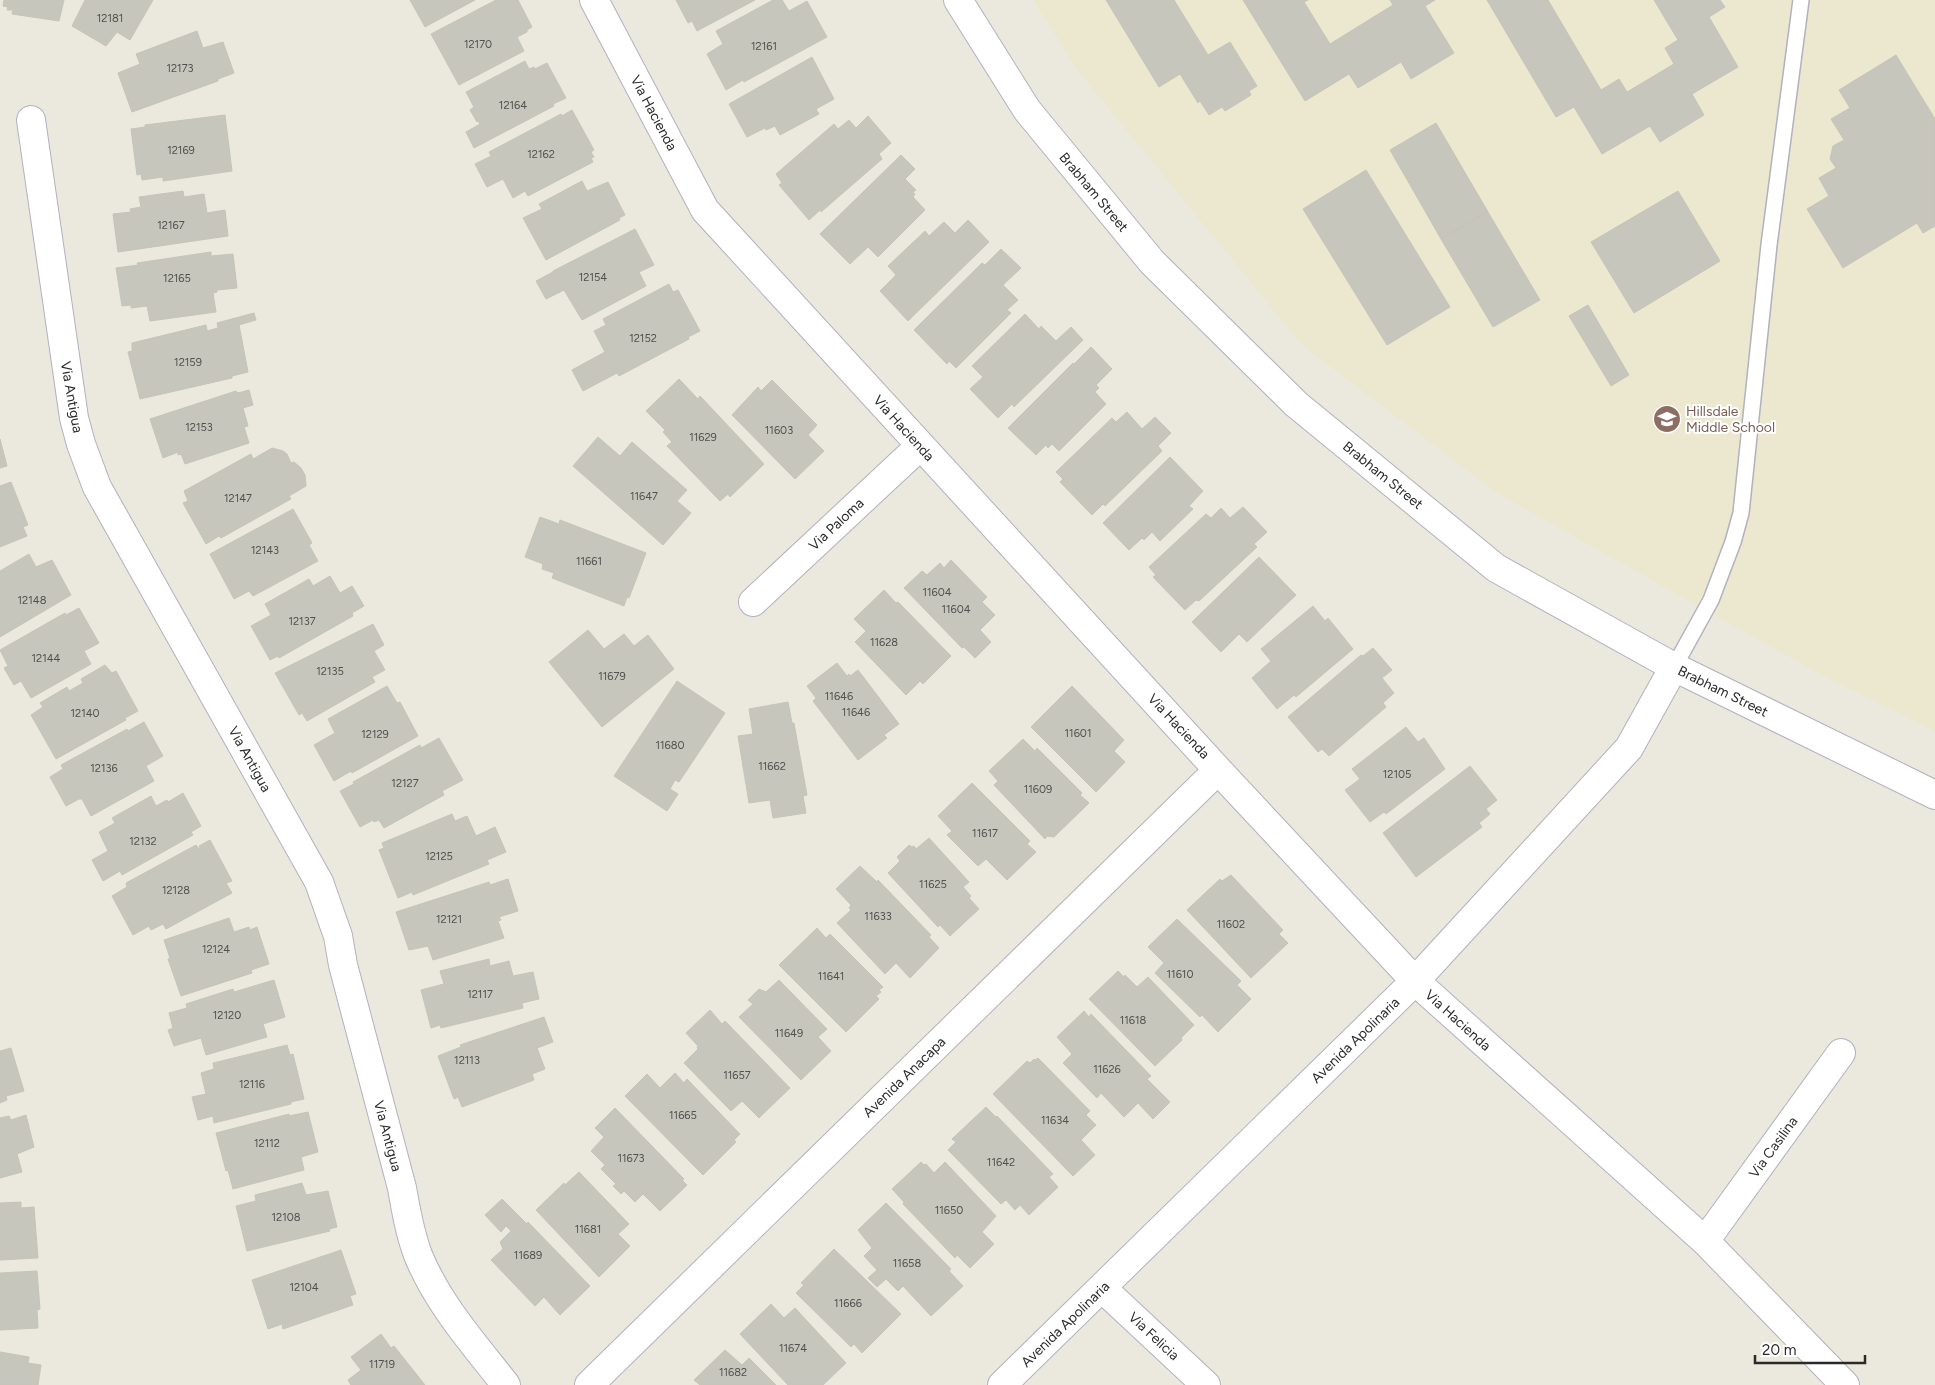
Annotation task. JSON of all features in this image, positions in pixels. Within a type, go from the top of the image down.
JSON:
[{"type":"street","name":"Via Hacienda","points":[[594,0],[705,210],[1218,770],[1415,981],[1705,1241],[1845,1385]]},
{"type":"street","name":"Brabham Street","points":[[958,0],[1027,110],[1152,262],[1296,404],[1496,568],[1674,668],[1935,796]]},
{"type":"street","name":"Via Antigua","points":[[32,120],[74,418],[96,487],[319,882],[338,936],[343,965],[402,1188],[408,1222],[418,1254],[431,1282],[447,1308],[506,1385]]},
{"type":"street","name":"Via Paloma","points":[[753,602],[920,446]]},
{"type":"street","name":"Avenida Apolinaria","points":[[1002,1385],[1415,981],[1629,748],[1674,668]]},
{"type":"street","name":"Avenida Anacapa","points":[[589,1385],[1218,770]]},
{"type":"street","name":"Via Casilina","points":[[1705,1241],[1841,1053]]},
{"type":"street","name":"Via Felicia","points":[[1102,1288],[1206,1385]]},
{"type":"lane","points":[[1674,668],[1712,600],[1741,513],[1769,245],[1801,0]]},
{"type":"shaded area","name":"Hillsdale Middle School","points":[[1033,0],[1935,0],[1935,731],[1827,678],[1497,493],[1302,345],[1079,72]]},
{"type":"building","points":[[4,0],[64,0],[59,21],[12,14],[13,10],[7,10],[8,7],[3,6]]},
{"type":"building","points":[[85,0],[153,0],[130,40],[117,32],[106,46],[72,26]]},
{"type":"building","points":[[410,0],[475,0],[425,27]]},
{"type":"building","points":[[496,0],[518,0],[532,27],[517,37],[524,51],[459,85],[431,34]]},
{"type":"building","points":[[676,0],[755,0],[697,31],[692,21],[688,23]]},
{"type":"building","points":[[773,0],[782,0],[789,11],[807,1],[827,37],[726,90],[707,54],[723,44],[716,31]]},
{"type":"building","points":[[1106,0],[1174,0],[1208,55],[1230,42],[1257,86],[1249,91],[1251,95],[1225,111],[1222,107],[1209,115],[1200,101],[1198,103],[1180,74],[1159,87]]},
{"type":"building","points":[[1243,0],[1308,0],[1304,2],[1330,44],[1393,5],[1390,0],[1435,0],[1425,6],[1454,53],[1411,79],[1401,62],[1358,88],[1349,74],[1305,101]]},
{"type":"building","points":[[1487,0],[1548,0],[1601,90],[1619,79],[1627,92],[1674,64],[1665,48],[1678,40],[1654,0],[1720,0],[1725,7],[1709,17],[1738,67],[1692,94],[1704,115],[1660,142],[1650,126],[1602,154],[1574,107],[1556,117]]},
{"type":"building","points":[[197,31],[203,48],[223,42],[234,73],[218,79],[218,81],[132,112],[118,73],[140,64],[136,54]]},
{"type":"building","points":[[1896,55],[1935,119],[1935,226],[1923,233],[1917,223],[1843,268],[1807,209],[1829,196],[1819,178],[1836,168],[1830,159],[1833,146],[1844,140],[1831,119],[1850,108],[1839,90]]},
{"type":"building","points":[[812,57],[834,99],[816,109],[819,114],[780,135],[775,126],[766,130],[765,128],[747,137],[729,104]]},
{"type":"building","points":[[525,61],[529,69],[534,67],[535,69],[547,63],[566,98],[474,148],[466,132],[480,124],[470,110],[474,107],[466,92]]},
{"type":"building","points":[[572,110],[594,150],[591,152],[594,157],[591,158],[593,162],[528,196],[525,191],[513,198],[503,179],[487,187],[475,164],[491,156],[489,152]]},
{"type":"building","points":[[225,115],[232,171],[163,181],[163,177],[142,180],[141,174],[137,175],[131,129],[145,127],[145,125]]},
{"type":"building","points":[[868,116],[891,143],[879,154],[882,159],[821,212],[820,210],[809,220],[779,185],[782,183],[776,174],[834,124],[838,129],[849,120],[856,128]]},
{"type":"building","points":[[1436,123],[1488,212],[1441,239],[1390,150]]},
{"type":"building","points":[[901,155],[915,169],[905,179],[916,190],[913,192],[915,194],[913,197],[925,210],[878,257],[868,247],[850,264],[820,234]]},
{"type":"building","points":[[1366,170],[1450,307],[1387,345],[1303,209]]},
{"type":"building","points":[[582,181],[587,191],[608,182],[625,215],[619,218],[620,220],[546,260],[523,218],[542,209],[539,204]]},
{"type":"building","points":[[183,191],[184,197],[204,194],[207,213],[225,210],[228,236],[118,252],[113,214],[131,212],[130,209],[141,207],[139,197]]},
{"type":"building","points":[[1678,191],[1720,261],[1634,313],[1591,242]]},
{"type":"building","points":[[1488,212],[1540,300],[1493,327],[1441,239]]},
{"type":"building","points":[[968,220],[989,242],[908,321],[880,291],[896,275],[888,266],[925,231],[929,236],[944,222],[955,233]]},
{"type":"building","points":[[635,229],[654,265],[639,272],[646,286],[582,320],[564,290],[546,299],[536,281]]},
{"type":"building","points":[[1001,249],[1021,268],[1003,285],[1018,300],[1007,310],[1011,313],[956,368],[949,361],[947,364],[914,330],[982,263],[985,265]]},
{"type":"building","points":[[211,252],[211,256],[233,254],[237,288],[217,290],[217,292],[213,293],[216,312],[150,321],[147,306],[131,308],[131,305],[122,306],[116,268]]},
{"type":"building","points":[[669,284],[673,292],[678,290],[700,331],[688,337],[689,339],[619,376],[617,373],[583,391],[572,370],[605,352],[594,331],[606,325],[603,319]]},
{"type":"building","points":[[1588,305],[1629,375],[1611,386],[1569,316]]},
{"type":"building","points":[[254,313],[256,320],[239,325],[248,372],[232,376],[232,378],[140,399],[128,352],[132,351],[132,343],[206,325],[207,331],[218,328],[217,323]]},
{"type":"building","points":[[1025,314],[1039,329],[1041,326],[1056,341],[1071,327],[1083,340],[1014,407],[1012,404],[998,418],[970,389],[983,377],[972,366]]},
{"type":"building","points":[[1091,347],[1112,369],[1096,385],[1099,388],[1095,392],[1106,404],[1059,451],[1052,444],[1048,448],[1046,445],[1036,455],[1008,428]]},
{"type":"building","points":[[679,379],[698,399],[700,396],[764,464],[730,497],[728,494],[720,501],[667,446],[672,442],[663,432],[665,430],[646,411]]},
{"type":"building","points":[[772,380],[817,425],[808,435],[824,451],[795,479],[732,415],[758,387],[761,391]]},
{"type":"building","points":[[249,390],[253,405],[243,408],[248,426],[244,427],[249,443],[185,464],[181,454],[178,455],[178,452],[163,458],[150,419],[236,391],[238,393]]},
{"type":"building","points":[[1127,412],[1142,429],[1155,417],[1171,433],[1158,446],[1162,451],[1105,506],[1103,504],[1092,515],[1060,482],[1063,479],[1056,472],[1112,418],[1116,422]]},
{"type":"building","points":[[598,437],[620,456],[632,442],[687,490],[677,501],[691,513],[663,545],[573,466]]},
{"type":"building","points":[[0,439],[7,466],[0,468]]},
{"type":"building","points":[[272,448],[283,451],[287,454],[291,463],[294,462],[301,468],[305,475],[306,486],[289,496],[291,499],[221,538],[219,536],[206,544],[183,503],[188,501],[184,491],[251,454],[253,459]]},
{"type":"building","points":[[1170,457],[1203,491],[1189,506],[1193,509],[1160,541],[1152,532],[1129,550],[1103,523]]},
{"type":"building","points":[[11,482],[28,525],[23,527],[27,536],[0,547],[0,486]]},
{"type":"building","points":[[1243,507],[1267,532],[1254,544],[1257,547],[1199,601],[1196,600],[1185,610],[1153,577],[1156,575],[1149,567],[1206,514],[1211,518],[1221,508],[1230,518]]},
{"type":"building","points":[[293,509],[312,543],[309,545],[318,561],[253,596],[249,591],[234,599],[210,554]]},
{"type":"building","points":[[540,517],[559,524],[560,520],[646,553],[629,598],[627,597],[624,606],[552,578],[554,573],[542,569],[543,564],[525,557]]},
{"type":"building","points":[[29,554],[36,567],[52,560],[71,595],[0,637],[0,571]]},
{"type":"building","points":[[1259,557],[1296,595],[1247,642],[1239,634],[1221,652],[1192,622]]},
{"type":"building","points":[[951,560],[987,597],[982,602],[995,615],[980,630],[991,642],[975,658],[964,647],[962,648],[904,588],[922,571],[927,575],[940,563],[944,568]]},
{"type":"building","points":[[330,576],[340,593],[352,586],[364,606],[352,613],[353,616],[279,658],[278,656],[270,660],[251,626],[271,615],[265,604],[309,579],[313,586]]},
{"type":"building","points":[[884,590],[951,656],[923,684],[920,681],[906,695],[855,642],[866,631],[854,619]]},
{"type":"building","points":[[1313,606],[1325,621],[1328,618],[1353,649],[1296,697],[1294,695],[1277,709],[1252,678],[1271,661],[1261,649]]},
{"type":"building","points":[[79,608],[99,643],[84,651],[91,664],[31,698],[21,681],[14,685],[4,668],[8,666],[0,650],[65,613],[66,615]]},
{"type":"building","points":[[373,624],[384,645],[374,651],[385,670],[372,677],[375,682],[307,721],[302,713],[299,715],[275,673]]},
{"type":"building","points":[[588,630],[604,649],[624,634],[634,646],[648,635],[674,669],[602,727],[549,662]]},
{"type":"building","points":[[1373,648],[1392,670],[1382,678],[1394,693],[1383,703],[1386,707],[1329,756],[1322,749],[1318,752],[1288,717],[1361,655],[1363,656]]},
{"type":"building","points":[[837,663],[847,676],[858,670],[899,724],[884,735],[887,738],[858,760],[813,701],[816,698],[807,686]]},
{"type":"building","points":[[105,665],[112,673],[116,671],[138,711],[125,718],[126,720],[56,759],[31,715],[43,707],[40,703],[67,687],[69,691],[83,683],[81,679]]},
{"type":"building","points":[[677,681],[725,713],[679,782],[675,780],[670,789],[678,794],[667,811],[614,776]]},
{"type":"building","points":[[387,686],[397,703],[400,702],[418,736],[334,781],[314,745],[335,733],[328,719]]},
{"type":"building","points":[[1072,686],[1124,740],[1114,751],[1125,762],[1096,792],[1031,727]]},
{"type":"building","points":[[788,702],[792,723],[794,723],[807,795],[803,796],[806,813],[773,818],[770,800],[749,803],[738,736],[753,734],[749,709]]},
{"type":"building","points":[[144,722],[163,756],[146,766],[154,781],[91,816],[82,799],[66,806],[50,777],[63,769],[61,765],[127,729],[128,731]]},
{"type":"building","points":[[1406,727],[1418,742],[1424,738],[1445,769],[1386,814],[1384,812],[1370,822],[1345,790],[1360,779],[1352,769]]},
{"type":"building","points":[[439,738],[463,780],[442,791],[444,795],[384,828],[379,820],[374,822],[373,820],[360,827],[340,791],[420,745],[421,748]]},
{"type":"building","points":[[1023,739],[1035,751],[1037,748],[1082,793],[1080,795],[1089,803],[1054,837],[1047,836],[1045,839],[994,785],[998,781],[989,771]]},
{"type":"building","points":[[1470,766],[1497,800],[1486,809],[1490,814],[1479,823],[1482,827],[1416,877],[1383,833]]},
{"type":"building","points":[[972,783],[1030,841],[1027,844],[1036,852],[1007,880],[986,859],[978,866],[947,835],[952,831],[938,816]]},
{"type":"building","points":[[183,793],[201,826],[191,832],[193,835],[122,875],[120,871],[103,881],[92,860],[108,851],[99,832],[115,823],[112,818],[151,796],[156,806],[167,800],[168,802]]},
{"type":"building","points":[[452,814],[455,821],[467,816],[476,836],[495,827],[506,852],[487,860],[489,864],[413,895],[412,892],[398,898],[379,850],[384,848],[382,843]]},
{"type":"building","points":[[929,838],[969,882],[963,887],[971,896],[969,898],[979,909],[950,936],[940,925],[938,927],[888,873],[900,861],[897,857],[909,845],[914,846],[916,849]]},
{"type":"building","points":[[210,840],[232,881],[226,883],[232,893],[166,929],[163,924],[151,930],[149,926],[133,935],[112,896],[127,887],[126,883],[196,845],[199,849],[199,846]]},
{"type":"building","points":[[860,866],[877,882],[878,880],[931,935],[929,937],[939,948],[910,978],[896,963],[885,974],[837,923],[851,910],[849,908],[851,905],[836,889]]},
{"type":"building","points":[[1231,875],[1283,930],[1279,934],[1288,943],[1251,978],[1187,910],[1220,879],[1222,881]]},
{"type":"building","points":[[508,879],[518,911],[499,917],[501,920],[498,921],[504,938],[433,960],[428,946],[409,950],[396,912],[489,882],[490,885]]},
{"type":"building","points":[[229,918],[234,932],[249,927],[250,930],[257,927],[269,964],[251,970],[252,973],[181,996],[168,959],[170,958],[164,940]]},
{"type":"building","points":[[1177,919],[1241,981],[1237,985],[1251,999],[1218,1032],[1155,973],[1164,963],[1148,947]]},
{"type":"building","points":[[817,928],[826,938],[830,934],[883,987],[876,996],[879,999],[846,1032],[779,965]]},
{"type":"building","points":[[489,959],[490,966],[509,961],[513,976],[533,972],[539,999],[522,1003],[523,1008],[441,1028],[440,1025],[431,1028],[421,990],[444,984],[440,971]]},
{"type":"building","points":[[1118,971],[1137,987],[1148,977],[1194,1025],[1181,1038],[1182,1040],[1155,1066],[1089,999]]},
{"type":"building","points":[[274,980],[285,1017],[263,1024],[267,1037],[206,1055],[201,1038],[174,1046],[168,1030],[173,1028],[169,1013],[187,1008],[186,1004],[233,989],[234,992]]},
{"type":"building","points":[[779,980],[827,1029],[818,1037],[831,1051],[801,1080],[739,1017],[753,1004],[748,1000],[759,989],[766,992]]},
{"type":"building","points":[[710,1010],[722,1024],[725,1021],[790,1088],[759,1118],[742,1101],[731,1111],[684,1063],[698,1049],[698,1046],[686,1033]]},
{"type":"building","points":[[1084,1011],[1089,1017],[1091,1014],[1151,1076],[1147,1079],[1170,1102],[1153,1119],[1138,1103],[1124,1117],[1101,1093],[1097,1098],[1063,1063],[1072,1054],[1057,1037]]},
{"type":"building","points":[[544,1017],[553,1042],[537,1048],[545,1069],[532,1074],[534,1080],[462,1107],[458,1097],[454,1099],[438,1056],[461,1047],[460,1045]]},
{"type":"building","points":[[287,1045],[290,1055],[293,1054],[304,1099],[214,1123],[213,1116],[198,1120],[192,1097],[206,1094],[201,1073],[214,1069],[213,1063]]},
{"type":"building","points":[[11,1048],[24,1091],[6,1096],[7,1100],[0,1103],[0,1051]]},
{"type":"building","points":[[1038,1058],[1090,1111],[1086,1115],[1096,1125],[1081,1140],[1095,1155],[1073,1176],[993,1094],[1027,1061],[1030,1063]]},
{"type":"building","points":[[675,1073],[684,1083],[687,1079],[740,1134],[734,1140],[736,1142],[703,1175],[625,1096],[647,1074],[660,1088]]},
{"type":"building","points":[[986,1107],[1053,1174],[1049,1177],[1058,1187],[1029,1215],[1020,1205],[1015,1210],[1006,1200],[1001,1204],[948,1150],[956,1142],[952,1139]]},
{"type":"building","points":[[615,1108],[684,1179],[682,1180],[687,1185],[660,1211],[643,1194],[635,1202],[624,1191],[621,1194],[613,1186],[616,1184],[601,1169],[605,1165],[591,1151],[604,1137],[595,1128]]},
{"type":"building","points":[[308,1112],[318,1152],[301,1157],[304,1170],[233,1189],[216,1133],[289,1114],[289,1116]]},
{"type":"building","points":[[26,1115],[34,1147],[17,1154],[22,1172],[0,1178],[0,1118],[9,1116],[11,1120]]},
{"type":"building","points":[[921,1162],[924,1165],[926,1164],[934,1173],[945,1162],[996,1216],[982,1232],[994,1244],[970,1268],[957,1255],[955,1258],[903,1204],[904,1202],[892,1189]]},
{"type":"building","points":[[579,1172],[629,1224],[618,1234],[630,1246],[599,1277],[536,1210],[564,1183],[565,1185]]},
{"type":"building","points":[[302,1183],[306,1195],[328,1191],[337,1227],[329,1229],[330,1231],[247,1251],[236,1206],[256,1201],[255,1195]]},
{"type":"building","points":[[502,1199],[527,1224],[528,1222],[590,1286],[560,1315],[544,1297],[535,1306],[491,1260],[503,1249],[500,1242],[511,1231],[506,1226],[501,1232],[485,1215]]},
{"type":"building","points":[[21,1202],[21,1208],[34,1207],[38,1258],[0,1260],[0,1203]]},
{"type":"building","points":[[886,1203],[951,1269],[949,1271],[963,1286],[931,1316],[903,1286],[898,1291],[886,1279],[877,1287],[868,1278],[877,1270],[864,1256],[872,1248],[858,1230]]},
{"type":"building","points":[[834,1249],[901,1314],[862,1353],[854,1344],[851,1347],[796,1293],[804,1285],[801,1283]]},
{"type":"building","points":[[341,1250],[356,1294],[350,1296],[353,1305],[283,1329],[282,1324],[268,1329],[252,1280]]},
{"type":"building","points":[[37,1271],[40,1309],[37,1310],[38,1328],[0,1330],[0,1273]]},
{"type":"building","points":[[771,1304],[784,1318],[795,1308],[846,1363],[823,1385],[788,1385],[740,1334]]},
{"type":"building","points":[[381,1334],[391,1348],[394,1346],[425,1385],[351,1385],[348,1380],[361,1370],[351,1357]]},
{"type":"building","points":[[725,1350],[742,1365],[749,1358],[776,1385],[700,1385],[694,1380]]},
{"type":"building","points":[[0,1352],[29,1357],[28,1363],[41,1365],[38,1385],[0,1385]]},
{"type":"place","name":"Hillsdale Middle School","points":[[1667,419]]}]
